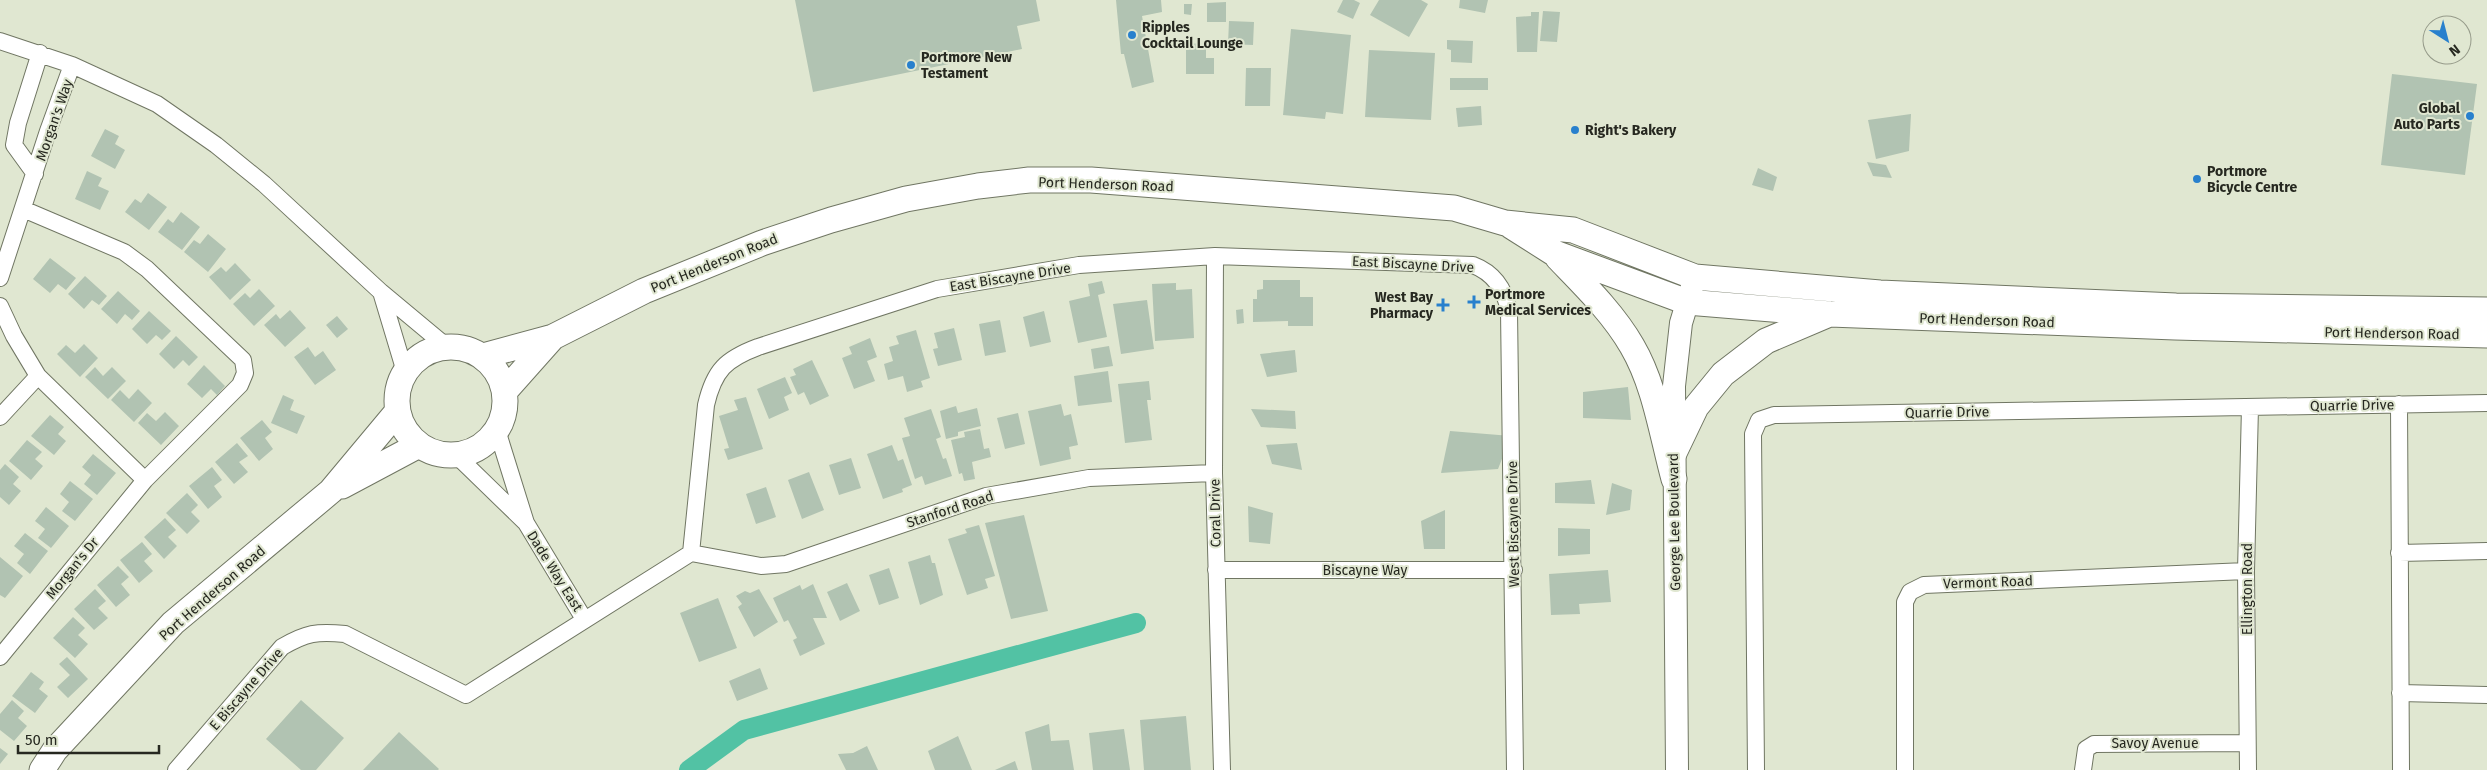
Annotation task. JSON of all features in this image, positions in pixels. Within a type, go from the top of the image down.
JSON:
[{"type":"main road","name":"Port Henderson Road","points":[[483,356],[553,337],[644,291],[762,243],[830,220],[906,200],[978,186],[1029,180],[1091,180],[1454,208],[1505,223],[1573,230],[1695,277],[1880,293],[2176,306],[2487,310]]},
{"type":"main road","name":"Port Henderson Road","points":[[1505,223],[1552,252],[1687,302],[1830,314],[2176,327],[2487,335]]},
{"type":"main road","points":[[1552,252],[1588,289],[1632,346],[1648,387],[1674,478]]},
{"type":"main road","name":"George Lee Boulevard","points":[[1677,770],[1674,386],[1681,323],[1695,277]]},
{"type":"main road","points":[[1674,453],[1696,407],[1722,374],[1766,341],[1830,314]]},
{"type":"main road","name":"Port Henderson Road","points":[[505,391],[553,337]]},
{"type":"main road","points":[[447,347],[466,349],[483,356],[498,372],[505,391],[505,411],[497,430],[480,447],[457,456],[437,454],[418,445],[405,431],[398,412],[398,391],[405,372],[423,354],[447,347]]},
{"type":"main road","name":"Port Henderson Road","points":[[42,770],[56,750],[173,623],[331,491],[398,412]]},
{"type":"main road","name":"Port Henderson Road","points":[[331,491],[418,445]]},
{"type":"street","points":[[0,41],[72,65],[157,104],[216,145],[264,184],[381,292],[447,347]]},
{"type":"street","name":"Morgan's Way","points":[[35,174],[14,145],[18,123],[40,53]]},
{"type":"street","name":"Morgan's Way","points":[[0,278],[48,131],[72,65]]},
{"type":"street","name":"Morgan's Dr","points":[[0,657],[145,480],[240,385],[245,373],[243,360],[147,269],[124,252],[23,209]]},
{"type":"street","name":"East Biscayne Drive","points":[[691,553],[706,405],[710,386],[720,369],[737,355],[937,289],[1079,265],[1215,256],[1473,265],[1482,268],[1496,281]]},
{"type":"street","name":"Coral Drive","points":[[1215,256],[1214,472],[1222,770]]},
{"type":"street","name":"West Biscayne Drive","points":[[1496,281],[1506,295],[1509,311],[1514,570],[1515,770]]},
{"type":"street","points":[[381,292],[405,372]]},
{"type":"street","points":[[0,306],[14,336],[38,376],[145,480]]},
{"type":"street","points":[[0,417],[38,376]]},
{"type":"street","name":"Quarrie Drive","points":[[1756,770],[1752,434],[1760,420],[1774,414],[2487,403]]},
{"type":"street","points":[[2399,404],[2401,770]]},
{"type":"street","name":"Ellington Road","points":[[2248,770],[2246,571],[2250,407]]},
{"type":"street","name":"Dade Way East","points":[[497,430],[526,524]]},
{"type":"street","name":"Dade Way East","points":[[457,456],[526,524],[584,619]]},
{"type":"street","name":"Stanford Road","points":[[691,553],[761,566],[786,564],[986,496],[1090,478],[1214,472]]},
{"type":"street","points":[[2400,552],[2487,551]]},
{"type":"street","points":[[584,619],[691,553]]},
{"type":"street","name":"Biscayne Way","points":[[1216,570],[1514,570]]},
{"type":"street","name":"Vermont Road","points":[[1905,770],[1905,602],[1910,592],[1924,585],[2246,571]]},
{"type":"street","name":"E Biscayne Drive","points":[[176,770],[282,647],[301,636],[323,631],[345,634],[466,695],[584,619]]},
{"type":"street","points":[[2400,694],[2487,695]]},
{"type":"street","name":"Savoy Avenue","points":[[2083,770],[2086,749],[2094,744],[2247,743]]},
{"type":"building","points":[[795,0],[1036,0],[1040,21],[1017,26],[1022,49],[813,92]]},
{"type":"building","name":"Ripples Cocktail Lounge","points":[[1116,0],[1161,0],[1162,12],[1142,16],[1154,82],[1132,88],[1124,54],[1121,54]]},
{"type":"building","points":[[1343,0],[1354,0],[1360,3],[1353,19],[1337,12]]},
{"type":"building","points":[[1379,0],[1421,0],[1428,4],[1409,37],[1370,15]]},
{"type":"building","points":[[1460,0],[1488,0],[1485,13],[1459,8]]},
{"type":"building","points":[[1226,2],[1226,22],[1207,22],[1207,3]]},
{"type":"building","points":[[1184,4],[1192,4],[1191,15],[1184,14]]},
{"type":"building","points":[[1543,11],[1560,12],[1557,42],[1540,41]]},
{"type":"building","points":[[1531,12],[1539,12],[1537,52],[1517,52],[1516,17],[1531,16]]},
{"type":"building","points":[[1229,21],[1254,22],[1253,45],[1228,44]]},
{"type":"building","points":[[1291,29],[1351,35],[1343,114],[1326,112],[1325,119],[1283,115]]},
{"type":"building","points":[[1447,40],[1473,41],[1472,63],[1451,62],[1451,50],[1447,49]]},
{"type":"building","points":[[1206,43],[1206,58],[1214,58],[1214,74],[1186,74],[1186,44]]},
{"type":"building","points":[[1369,50],[1435,53],[1431,120],[1365,117]]},
{"type":"building","points":[[1246,68],[1271,68],[1270,106],[1245,106]]},
{"type":"building","points":[[2392,74],[2477,84],[2465,175],[2381,165]]},
{"type":"building","points":[[1450,78],[1488,78],[1488,90],[1450,90]]},
{"type":"building","points":[[1481,106],[1482,125],[1458,127],[1456,108]]},
{"type":"building","points":[[1911,114],[1909,151],[1876,159],[1868,120]]},
{"type":"building","points":[[105,129],[119,136],[115,144],[125,150],[115,169],[91,156]]},
{"type":"building","points":[[1867,162],[1886,165],[1892,178],[1873,176]]},
{"type":"building","points":[[1758,168],[1777,177],[1773,191],[1752,185]]},
{"type":"building","points":[[87,171],[102,178],[98,186],[109,191],[100,210],[75,199]]},
{"type":"building","points":[[148,193],[167,207],[149,230],[125,212],[135,199],[141,203]]},
{"type":"building","points":[[181,212],[200,227],[182,250],[158,232],[168,219],[173,223]]},
{"type":"building","points":[[208,234],[226,249],[208,272],[184,252],[194,240],[200,244]]},
{"type":"building","points":[[50,258],[76,278],[66,290],[58,284],[50,293],[33,279]]},
{"type":"building","points":[[235,263],[251,280],[230,300],[209,277],[221,267],[226,272]]},
{"type":"building","points":[[85,276],[107,296],[99,305],[92,300],[84,309],[68,294]]},
{"type":"building","points":[[1263,280],[1300,280],[1300,297],[1313,297],[1313,326],[1288,326],[1288,321],[1253,322],[1253,299],[1257,299],[1257,290],[1263,289]]},
{"type":"building","points":[[1102,281],[1105,293],[1098,295],[1107,337],[1078,343],[1069,301],[1090,296],[1088,284]]},
{"type":"building","points":[[1176,283],[1176,290],[1192,289],[1194,338],[1155,341],[1152,284]]},
{"type":"building","points":[[259,289],[275,306],[254,326],[233,304],[245,293],[250,298]]},
{"type":"building","points":[[118,291],[140,311],[132,320],[125,314],[117,324],[101,309]]},
{"type":"building","points":[[1147,300],[1154,349],[1121,354],[1113,304]]},
{"type":"building","points":[[1243,309],[1244,323],[1237,324],[1236,310]]},
{"type":"building","points":[[290,310],[306,328],[285,347],[264,325],[276,314],[280,319]]},
{"type":"building","points":[[149,311],[171,331],[162,340],[156,335],[147,344],[132,329]]},
{"type":"building","points":[[1044,311],[1051,342],[1030,347],[1023,317]]},
{"type":"building","points":[[337,316],[348,329],[337,338],[326,325]]},
{"type":"building","points":[[1000,320],[1006,352],[985,356],[979,324]]},
{"type":"building","points":[[954,328],[962,360],[938,366],[933,349],[938,348],[934,333]]},
{"type":"building","points":[[916,330],[930,378],[921,381],[923,387],[907,392],[903,376],[888,380],[884,364],[893,361],[889,347],[899,344],[896,336]]},
{"type":"building","points":[[176,336],[198,357],[189,366],[183,360],[174,369],[159,354]]},
{"type":"building","points":[[870,338],[877,357],[867,361],[875,381],[854,389],[842,358],[852,354],[849,347]]},
{"type":"building","points":[[84,344],[98,358],[80,377],[57,354],[66,345],[75,353]]},
{"type":"building","points":[[1109,346],[1113,366],[1094,369],[1091,349]]},
{"type":"building","points":[[308,347],[315,357],[323,351],[336,370],[315,385],[294,357]]},
{"type":"building","points":[[1295,350],[1297,372],[1267,377],[1260,354]]},
{"type":"building","points":[[812,360],[829,396],[810,405],[804,392],[798,395],[790,377],[796,375],[793,369]]},
{"type":"building","points":[[204,365],[225,386],[217,395],[211,389],[202,398],[187,384]]},
{"type":"building","points":[[95,367],[103,376],[112,367],[126,381],[108,399],[85,377]]},
{"type":"building","points":[[1108,371],[1112,402],[1078,406],[1074,376]]},
{"type":"building","points":[[785,377],[792,393],[784,397],[789,410],[769,419],[757,389]]},
{"type":"building","points":[[1149,381],[1151,400],[1147,400],[1152,440],[1125,443],[1118,384]]},
{"type":"building","points":[[1628,387],[1631,420],[1583,418],[1583,392]]},
{"type":"building","points":[[138,389],[152,403],[134,422],[111,400],[120,390],[129,399]]},
{"type":"building","points":[[283,395],[294,400],[290,410],[305,416],[297,434],[271,423]]},
{"type":"building","points":[[746,397],[763,449],[728,460],[724,449],[729,448],[719,416],[738,410],[734,400]]},
{"type":"building","points":[[1061,404],[1064,416],[1071,414],[1078,445],[1069,447],[1071,459],[1040,466],[1028,411]]},
{"type":"building","points":[[956,406],[958,413],[977,408],[981,426],[958,432],[958,436],[946,439],[940,411]]},
{"type":"building","points":[[931,409],[941,437],[936,439],[943,459],[946,458],[952,476],[925,485],[922,476],[915,479],[902,438],[910,436],[904,418]]},
{"type":"building","points":[[1251,409],[1295,411],[1296,429],[1261,427]]},
{"type":"building","points":[[165,412],[179,426],[161,445],[138,423],[147,413],[156,421]]},
{"type":"building","points":[[1018,413],[1025,444],[1005,449],[997,418]]},
{"type":"building","points":[[50,415],[64,427],[58,434],[66,441],[54,455],[31,436]]},
{"type":"building","points":[[262,420],[272,432],[265,438],[273,449],[259,461],[240,438]]},
{"type":"building","points":[[980,429],[984,449],[989,448],[991,457],[972,462],[975,479],[964,481],[962,473],[959,474],[951,440],[965,437],[964,432]]},
{"type":"building","points":[[1450,431],[1511,436],[1498,469],[1441,473]]},
{"type":"building","points":[[27,440],[42,452],[35,459],[43,466],[31,480],[9,461]]},
{"type":"building","points":[[237,443],[248,456],[239,462],[248,472],[234,484],[215,462]]},
{"type":"building","points":[[1297,443],[1302,470],[1272,464],[1266,445]]},
{"type":"building","points":[[892,445],[898,461],[903,459],[912,485],[902,489],[903,492],[883,499],[867,454]]},
{"type":"building","points":[[93,454],[116,473],[97,495],[84,484],[91,475],[82,467]]},
{"type":"building","points":[[851,458],[861,488],[839,495],[829,465]]},
{"type":"building","points":[[5,464],[19,477],[13,484],[21,491],[9,505],[0,497],[0,470]]},
{"type":"building","points":[[212,467],[222,480],[214,486],[222,497],[208,509],[189,486]]},
{"type":"building","points":[[809,472],[824,510],[802,519],[788,480]]},
{"type":"building","points":[[1591,480],[1595,504],[1555,503],[1555,483]]},
{"type":"building","points":[[70,481],[93,499],[75,521],[62,511],[69,502],[60,494]]},
{"type":"building","points":[[1612,483],[1632,490],[1630,510],[1606,515]]},
{"type":"building","points":[[766,487],[776,517],[756,524],[746,494]]},
{"type":"building","points":[[187,493],[198,505],[191,512],[200,521],[187,534],[166,513]]},
{"type":"building","points":[[1248,506],[1273,513],[1270,544],[1249,542]]},
{"type":"building","points":[[46,507],[69,526],[51,548],[38,538],[45,529],[35,521]]},
{"type":"building","points":[[1445,510],[1445,549],[1424,549],[1421,521]]},
{"type":"building","points":[[1024,515],[1048,611],[1011,619],[985,523]]},
{"type":"building","points":[[165,518],[176,530],[168,537],[177,546],[164,559],[144,537]]},
{"type":"building","points":[[979,525],[995,576],[985,579],[988,588],[967,595],[948,539],[967,533],[965,529]]},
{"type":"building","points":[[1558,528],[1590,529],[1590,554],[1558,556]]},
{"type":"building","points":[[25,533],[48,551],[30,574],[17,563],[24,554],[14,546]]},
{"type":"building","points":[[142,542],[152,554],[144,561],[153,571],[139,583],[120,560]]},
{"type":"building","points":[[930,555],[932,563],[935,563],[943,595],[920,605],[908,562]]},
{"type":"building","points":[[0,557],[23,576],[5,598],[0,595]]},
{"type":"building","points":[[118,566],[129,577],[121,584],[130,595],[116,607],[97,585]]},
{"type":"building","points":[[889,568],[899,598],[879,605],[869,575]]},
{"type":"building","points":[[1608,570],[1611,602],[1579,604],[1580,614],[1551,615],[1549,574]]},
{"type":"building","points":[[847,583],[860,611],[840,621],[827,592]]},
{"type":"building","points":[[813,584],[827,618],[813,618],[825,644],[800,656],[793,640],[797,638],[788,620],[784,622],[773,598],[800,585],[802,590]]},
{"type":"building","points":[[95,589],[106,601],[98,608],[108,618],[94,630],[74,609]]},
{"type":"building","points":[[759,589],[778,622],[754,637],[738,607],[742,604],[736,596],[745,591],[750,593]]},
{"type":"building","points":[[718,598],[737,648],[699,662],[680,613]]},
{"type":"building","points":[[73,617],[85,628],[78,635],[88,644],[75,658],[53,638]]},
{"type":"building","points":[[67,657],[88,679],[68,698],[57,687],[70,675],[59,664]]},
{"type":"building","points":[[760,668],[768,689],[737,701],[729,681]]},
{"type":"building","points":[[31,672],[44,682],[39,689],[48,696],[35,713],[12,696]]},
{"type":"building","points":[[12,700],[24,711],[18,718],[27,726],[14,741],[0,730],[0,714]]},
{"type":"building","points":[[301,700],[344,738],[316,770],[301,770],[266,739]]},
{"type":"building","points":[[1186,716],[1191,770],[1144,770],[1140,720]]},
{"type":"building","points":[[1049,724],[1051,741],[1069,740],[1074,770],[1032,770],[1025,732]]},
{"type":"building","points":[[1124,729],[1130,770],[1093,770],[1089,733]]},
{"type":"building","points":[[399,732],[439,769],[363,770]]},
{"type":"building","points":[[958,736],[972,770],[935,770],[928,751]]},
{"type":"building","points":[[867,746],[878,770],[846,770],[838,754],[853,753]]},
{"type":"building","points":[[0,748],[8,754],[0,764]]},
{"type":"building","points":[[1015,761],[1018,770],[995,770]]},
{"type":"waterway","points":[[689,770],[744,730],[1136,623]]},
{"type":"place","name":"Ripples Cocktail Lounge","points":[[1132,35]]},
{"type":"place","name":"Portmore New Testament","points":[[911,65]]},
{"type":"place","name":"Global Auto Parts","points":[[2470,116]]},
{"type":"place","name":"Right's Bakery","points":[[1575,130]]},
{"type":"place","name":"Portmore Bicycle Centre","points":[[2197,179]]},
{"type":"place","name":"Portmore Medical Services","points":[[1474,302]]},
{"type":"place","name":"West Bay Pharmacy","points":[[1443,305]]}]
